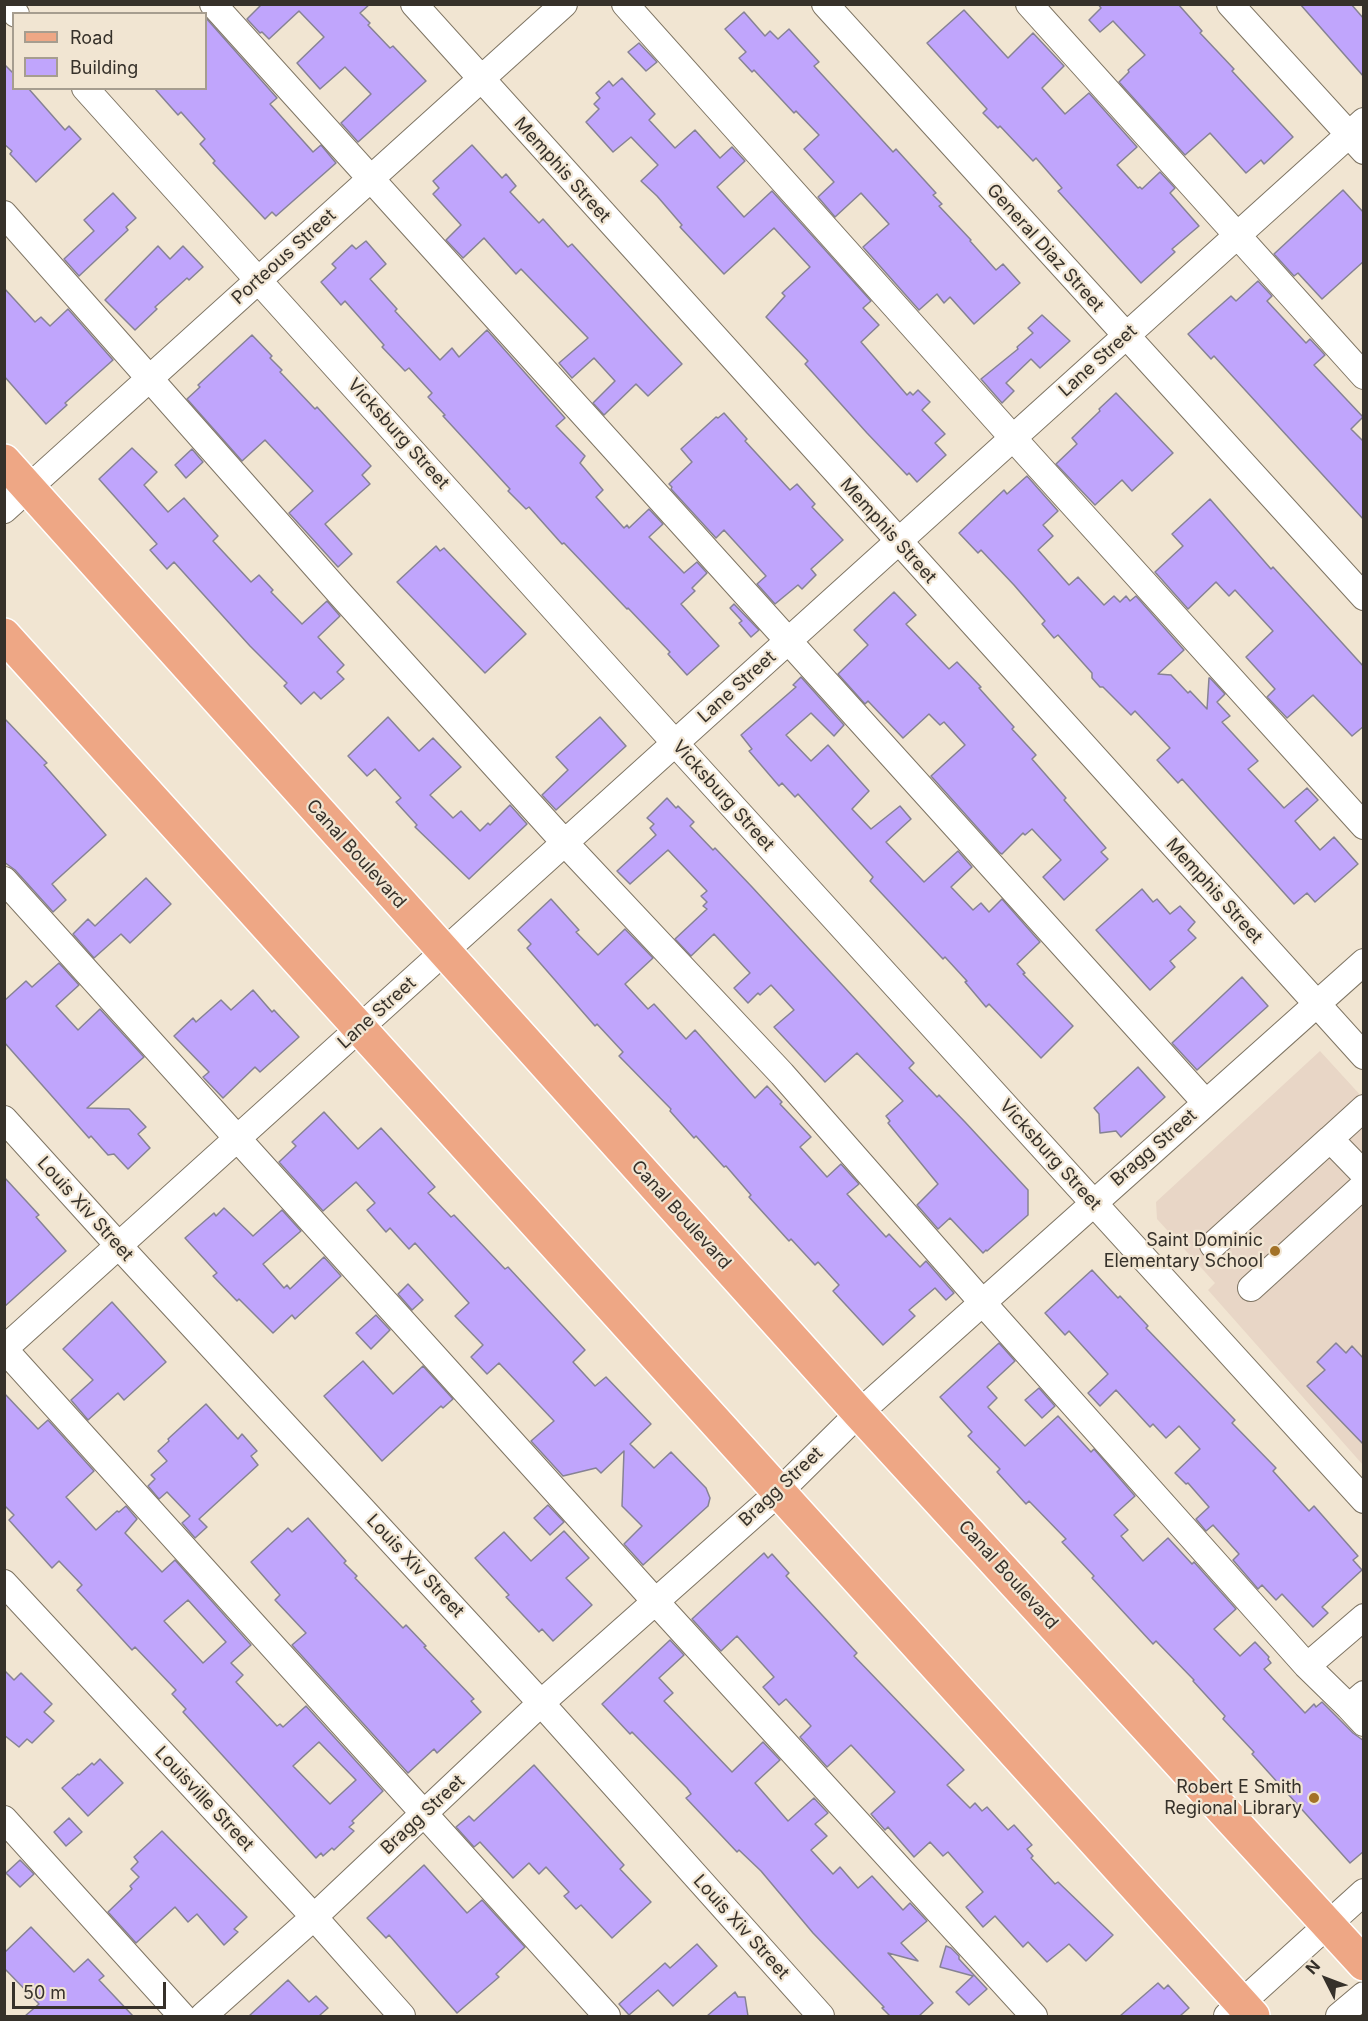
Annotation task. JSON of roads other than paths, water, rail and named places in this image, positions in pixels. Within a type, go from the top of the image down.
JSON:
[{"type":"main road","name":"Canal Boulevard","points":[[4,461],[859,1413],[1364,1964]]},
{"type":"main road","points":[[4,635],[779,1492],[1240,2012]]},
{"type":"street","points":[[213,4],[1206,1102]]},
{"type":"street","name":"Memphis Street","points":[[414,4],[480,80],[1364,1056]]},
{"type":"street","name":"Porteous Street","points":[[4,510],[564,4]]},
{"type":"street","points":[[625,4],[1364,826]]},
{"type":"street","name":"General Diaz Street","points":[[825,4],[1364,597]]},
{"type":"street","points":[[1029,4],[1364,375]]},
{"type":"street","points":[[1230,4],[1359,136]]},
{"type":"street","name":"Vicksburg Street","points":[[87,90],[675,743],[1364,1500]]},
{"type":"street","name":"Lane Street","points":[[4,1349],[1125,336],[1237,236],[1359,136]]},
{"type":"street","points":[[4,214],[566,843],[782,1074],[1307,1666],[1359,1708]]},
{"type":"street","points":[[4,880],[1034,2016]]},
{"type":"street","name":"Bragg Street","points":[[203,2016],[314,1917],[541,1703],[779,1492],[859,1413],[1364,962]]},
{"type":"street","points":[[1213,1245],[1364,1108]]},
{"type":"street","name":"Louis Xiv Street","points":[[4,1119],[541,1703],[821,2016]]},
{"type":"street","points":[[1330,1139],[1364,1174]]},
{"type":"street","points":[[1251,1288],[1364,1185]]},
{"type":"street","points":[[4,1349],[607,2016]]},
{"type":"street","name":"Louisville Street","points":[[4,1583],[314,1917],[402,2016]]},
{"type":"street","points":[[1307,1666],[1364,1617]]},
{"type":"street","points":[[4,1819],[182,2016]]},
{"type":"street","points":[[1240,2012],[1364,1892]]},
{"type":"street","points":[[1339,2016],[1364,1995]]},
{"type":"place","name":"Saint Dominic Elementary School","points":[[1275,1251]]},
{"type":"place","name":"Robert E Smith Regional Library","points":[[1314,1798]]}]
